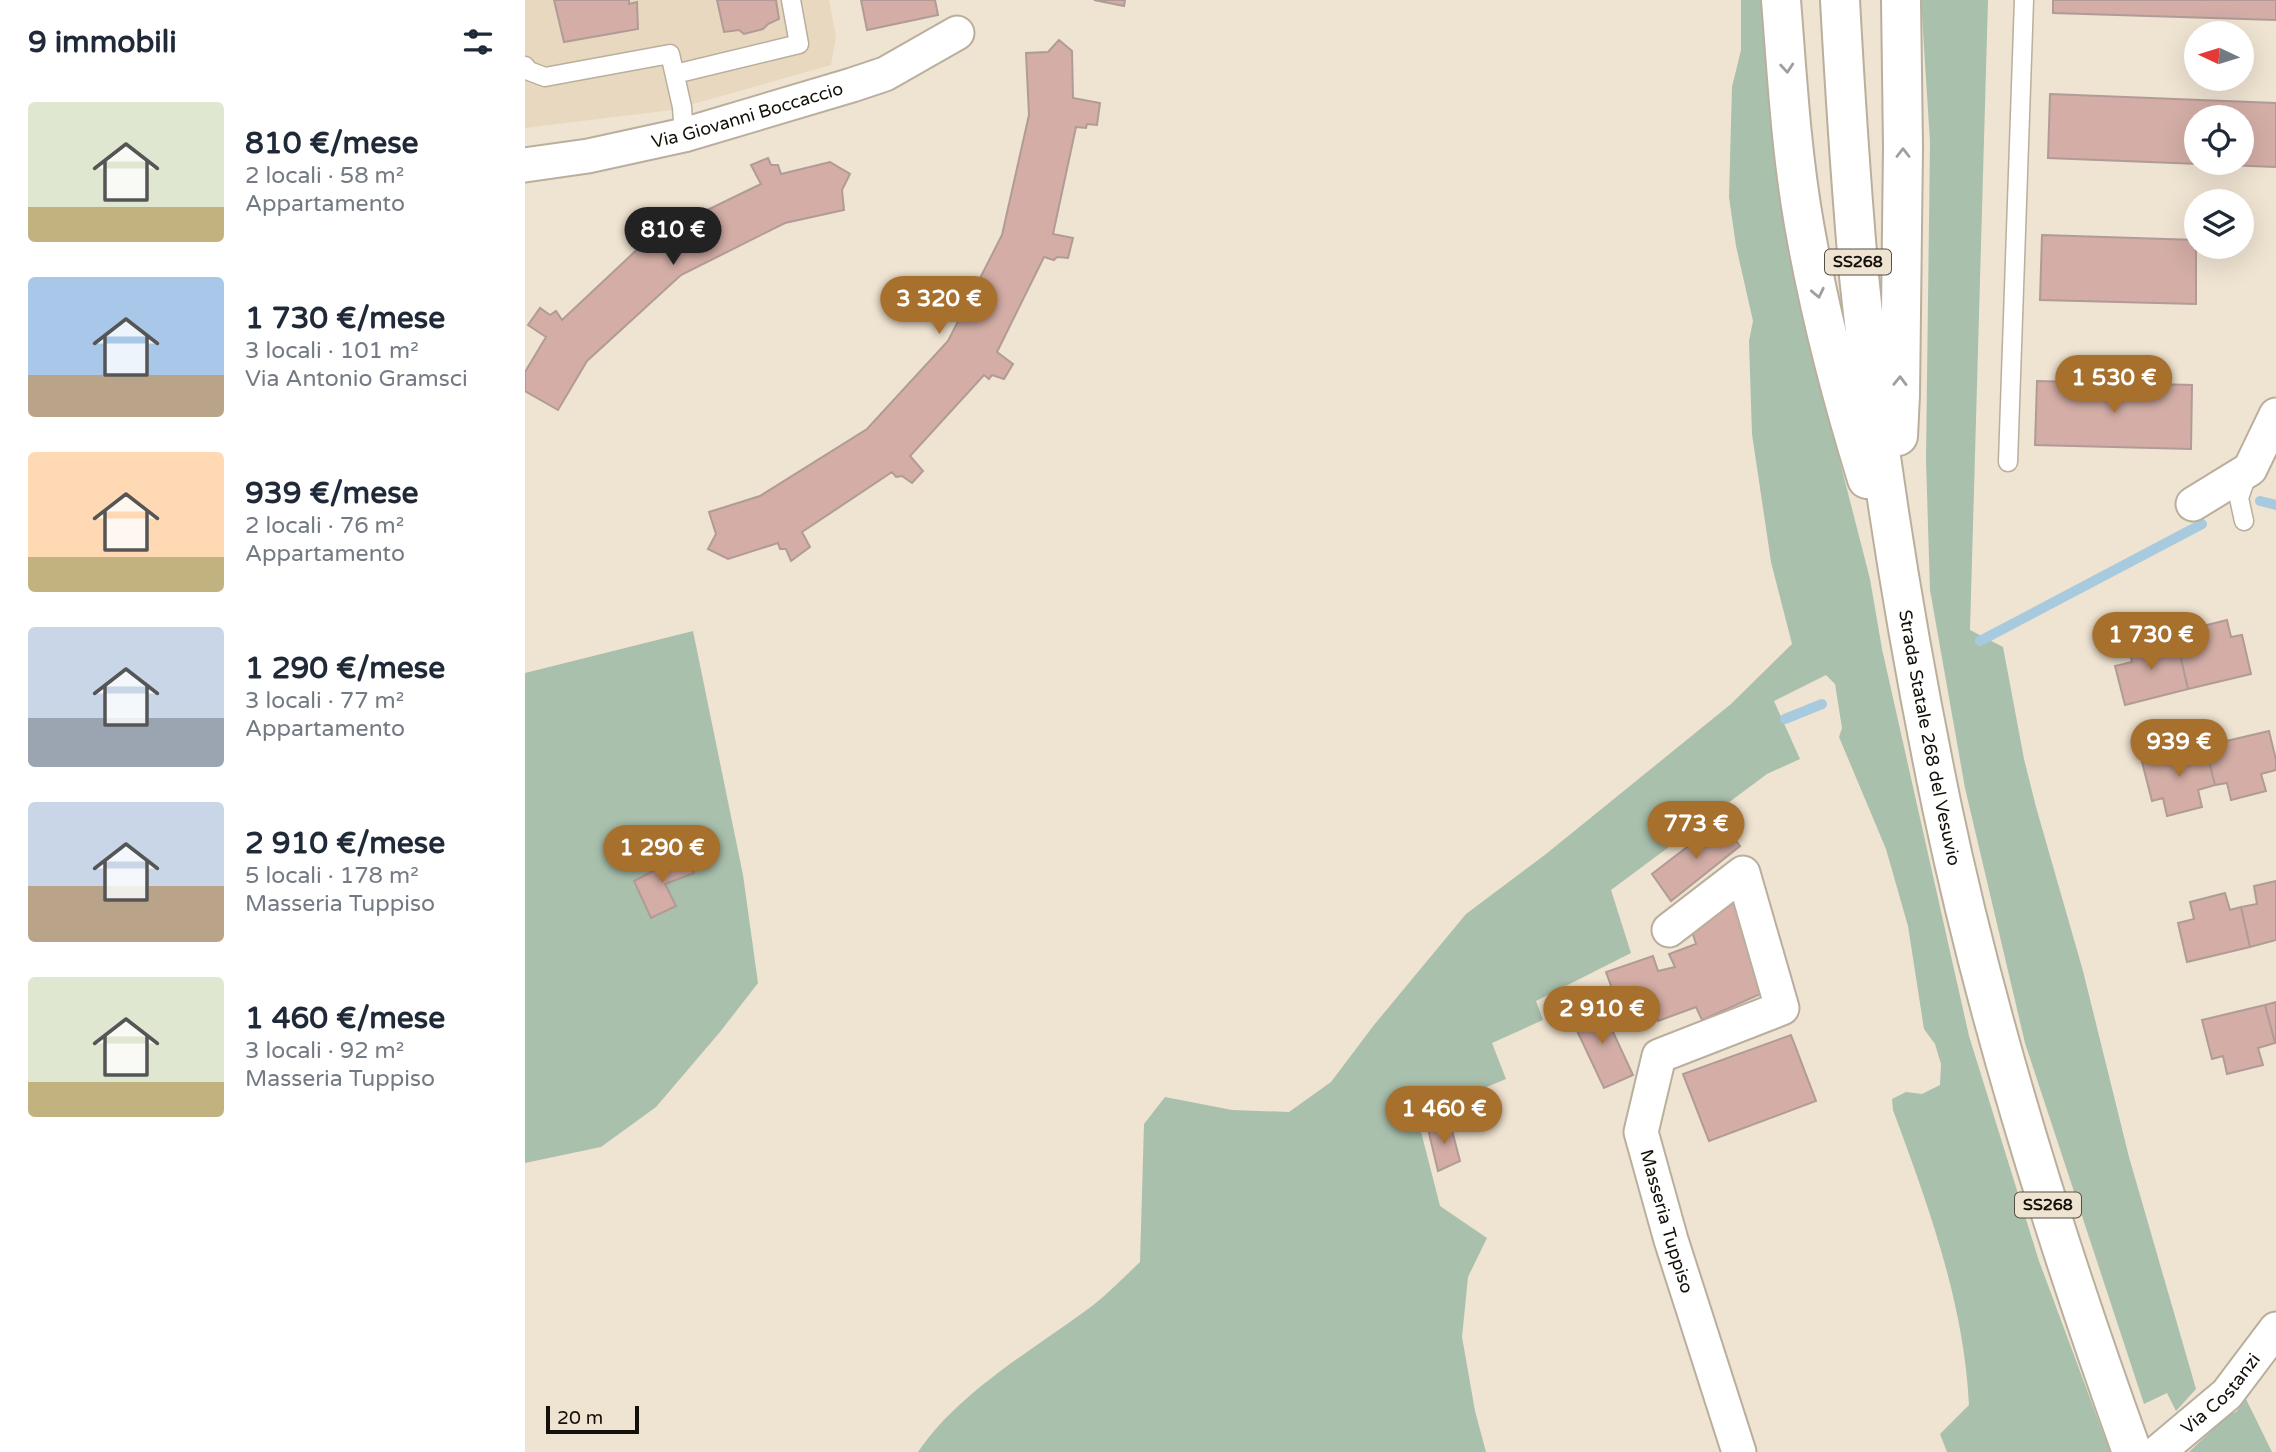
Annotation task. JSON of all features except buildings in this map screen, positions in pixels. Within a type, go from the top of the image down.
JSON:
[{"type":"highway","points":[[1781,0],[1794,150],[1804,224],[1846,410],[1901,584]]},
{"type":"highway","name":"Strada Statale 268 del Vesuvio","points":[[1840,0],[1847,134],[1860,279],[1901,584],[1943,810],[1981,969],[2059,1242],[2139,1447]]},
{"type":"highway","points":[[1892,522],[1900,395],[1903,147],[1901,0]]},
{"type":"street","name":"Via Giovanni Boccaccio","points":[[525,165],[588,156],[684,135],[885,74],[957,33]]},
{"type":"street","points":[[2193,504],[2250,469],[2276,415]]},
{"type":"street","name":"Masseria Tuppiso","points":[[1669,930],[1743,873],[1782,1008],[1659,1056],[1641,1132],[1671,1240],[1739,1452]]},
{"type":"street","name":"Via Costanzi","points":[[2139,1447],[2227,1394],[2276,1329]]},
{"type":"lane","points":[[675,74],[799,44],[791,0]]},
{"type":"lane","points":[[2008,462],[2024,0]]},
{"type":"lane","points":[[525,66],[529,71],[545,77],[670,54],[682,107],[684,135]]},
{"type":"lane","points":[[2244,521],[2239,498],[2250,469]]},
{"type":"shaded area","points":[[525,0],[829,0],[836,36],[831,65],[672,110],[525,128]]},
{"type":"green space","points":[[1741,0],[1766,0],[1785,220],[1799,302],[1870,579],[1882,649],[1969,1036],[2039,1261],[2110,1452],[1947,1452],[1940,1434],[1969,1405],[1966,1367],[1952,1291],[1931,1218],[1893,1110],[1892,1099],[1906,1092],[1922,1094],[1940,1085],[1941,1064],[1935,1044],[1924,1029],[1908,926],[1886,849],[1839,737],[1842,728],[1835,684],[1826,675],[1774,701],[1800,759],[1767,774],[1611,890],[1631,953],[1536,1001],[1543,1020],[1492,1043],[1506,1079],[1417,1116],[1440,1206],[1487,1238],[1468,1277],[1462,1337],[1475,1411],[1486,1452],[918,1452],[935,1430],[975,1391],[1095,1304],[1140,1262],[1144,1124],[1165,1097],[1232,1110],[1289,1112],[1331,1082],[1374,1025],[1466,914],[1546,854],[1731,704],[1792,644],[1771,562],[1752,434],[1749,341],[1753,321],[1736,246],[1729,197],[1732,87],[1741,50]]},
{"type":"green space","points":[[1921,0],[1988,0],[1970,630],[2003,647],[2036,807],[2083,971],[2129,1157],[2196,1389],[2176,1411],[2167,1393],[2144,1404],[2025,1043],[1965,788],[1930,590],[1926,460],[1930,142]]},
{"type":"green space","points":[[693,631],[743,875],[758,983],[656,1107],[601,1147],[525,1163],[525,673]]},
{"type":"green space","points":[[2246,1399],[2272,1452],[2189,1452],[2228,1415],[2236,1412]]},
{"type":"waterway","points":[[2260,501],[2276,505]]},
{"type":"waterway","points":[[1980,641],[2202,524]]},
{"type":"waterway","points":[[1785,719],[1822,704]]}]
